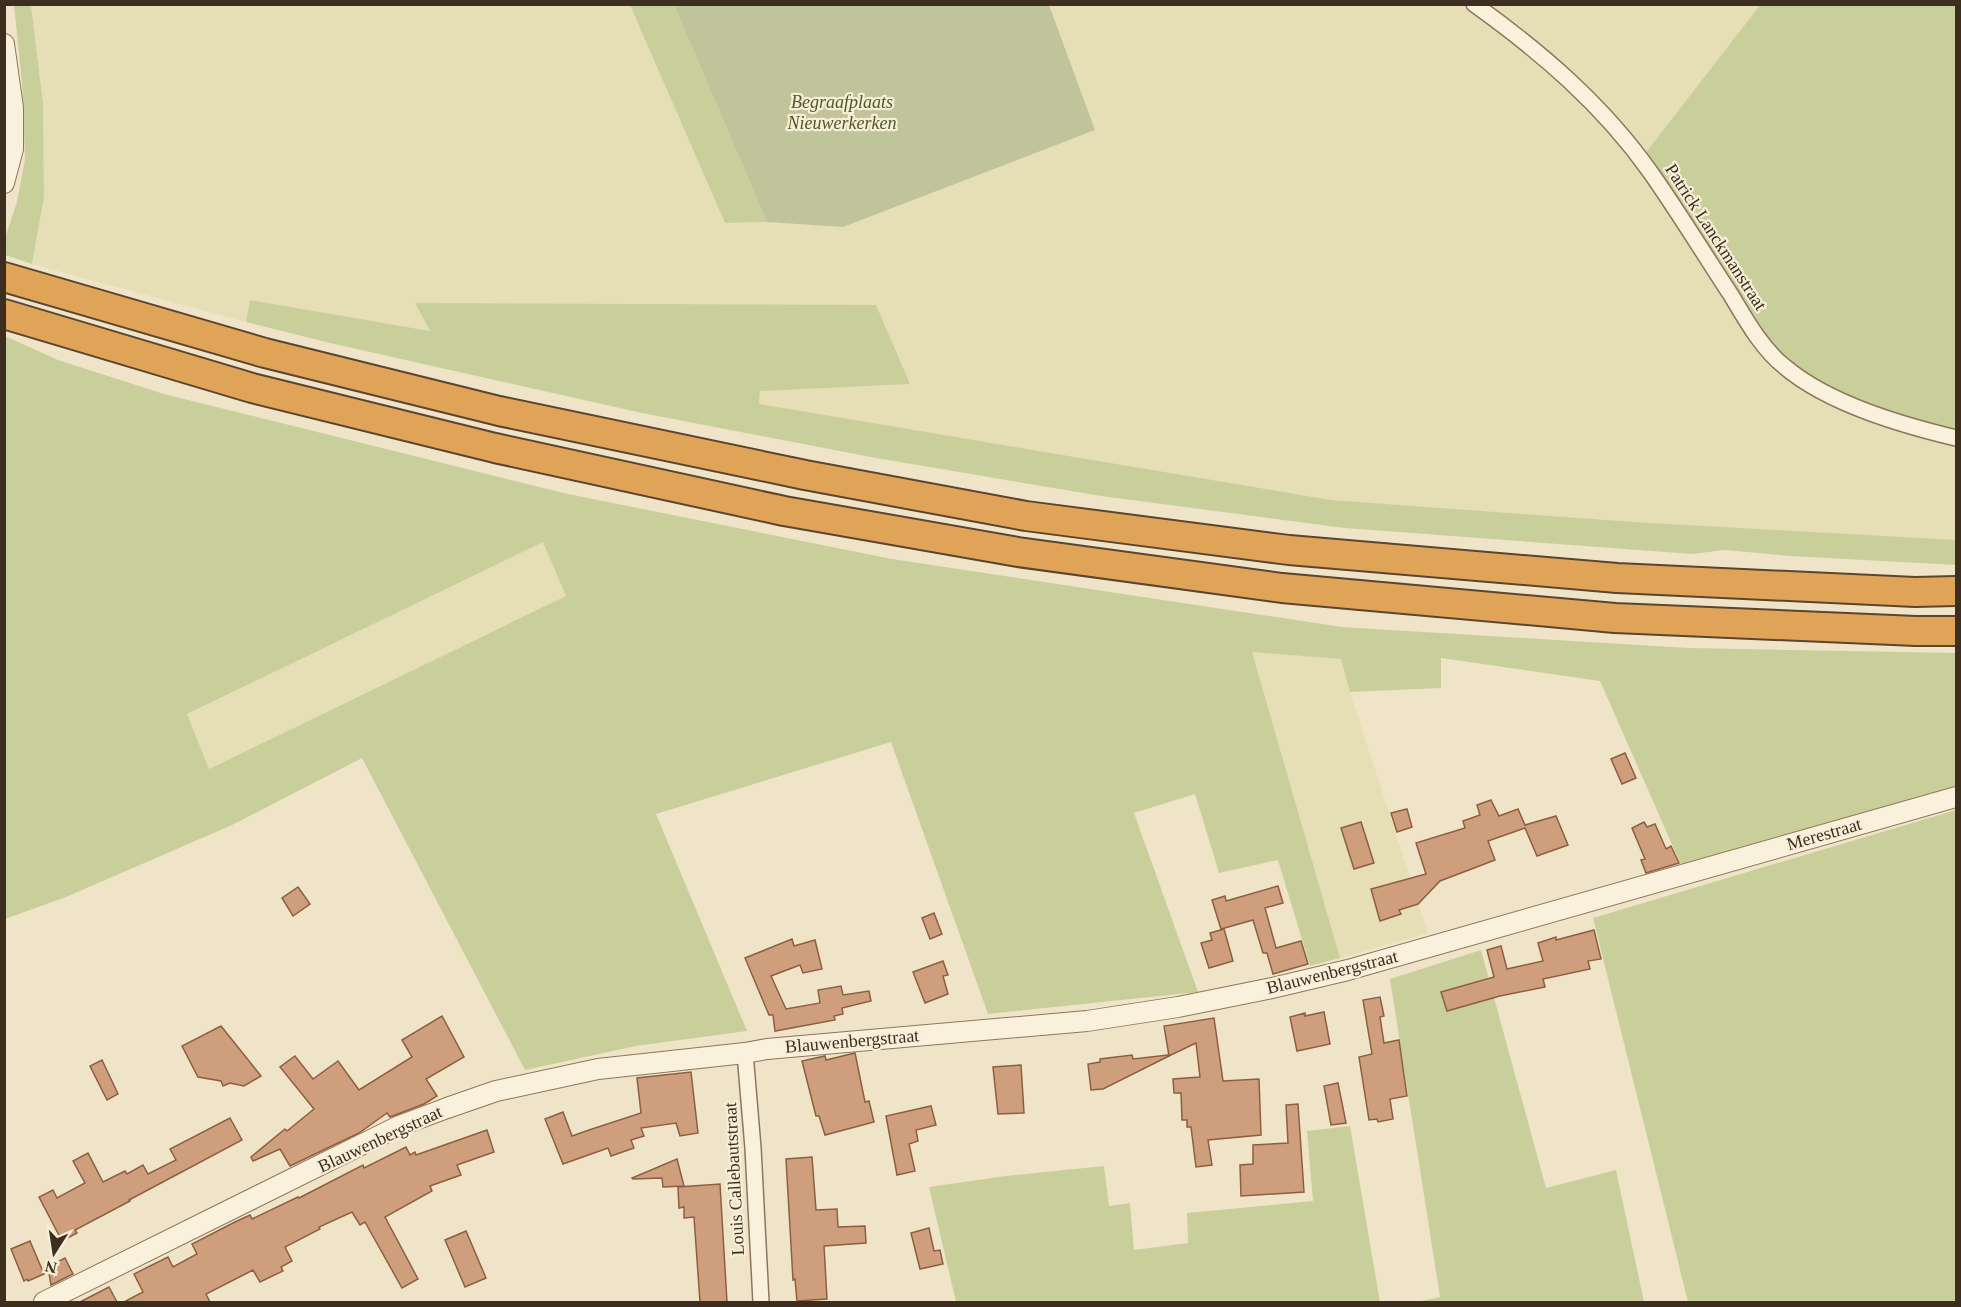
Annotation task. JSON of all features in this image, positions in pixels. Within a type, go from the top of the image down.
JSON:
[{"type":"highway","points":[[4,277],[265,353],[499,411],[805,475],[1026,516],[1289,550],[1605,577],[1915,592],[1956,591]]},
{"type":"highway","points":[[4,314],[252,388],[495,448],[784,511],[1018,552],[1282,588],[1615,618],[1956,631]]},
{"type":"street","name":"Patrick Lanckmanstraat","points":[[1474,4],[1565,75],[1588,98],[1641,160],[1748,323],[1784,366],[1807,382],[1859,408],[1894,421],[1956,438]]},
{"type":"street","points":[[4,44],[13,108],[13,149],[4,183]]},
{"type":"street","name":"Merestraat","points":[[1692,872],[1956,797]]},
{"type":"street","name":"Blauwenbergstraat","points":[[44,1302],[399,1126],[496,1091],[598,1069],[767,1049],[1087,1021],[1178,1007],[1348,970],[1692,872]]},
{"type":"street","name":"Louis Callebautstraat","points":[[745,1053],[753,1148],[761,1302]]},
{"type":"shaded area","points":[[31,5],[630,5],[725,223],[767,222],[843,227],[1095,130],[1049,5],[1463,5],[1494,26],[1582,99],[1657,193],[1956,442],[1956,540],[1634,522],[1331,500],[759,405],[760,391],[909,384],[416,304],[430,331],[251,301],[246,322],[32,264],[44,197],[43,104]]},
{"type":"shaded area","points":[[1487,5],[1760,5],[1644,155],[1565,68]]},
{"type":"shaded area","points":[[543,541],[567,596],[209,769],[186,715]]},
{"type":"shaded area","points":[[1251,652],[1342,659],[1350,692],[1428,933],[1340,958]]},
{"type":"green space","points":[[14,5],[31,5],[43,104],[44,197],[32,264],[5,255],[5,238],[17,202],[25,159],[22,83]]},
{"type":"green space","points":[[630,5],[674,5],[767,222],[725,223]]},
{"type":"green space","name":"Begraafplaats Nieuwerkerken","points":[[674,5],[1049,5],[1095,130],[843,227],[767,222]]},
{"type":"green space","points":[[1760,5],[1956,5],[1956,430],[1906,418],[1838,392],[1806,376],[1771,345],[1644,155]]},
{"type":"green space","points":[[250,300],[430,331],[415,303],[876,305],[910,384],[760,391],[759,404],[1331,500],[1634,522],[1956,540],[1956,565],[1725,550],[1692,554],[1345,528],[1101,496],[876,458],[642,413],[330,343],[246,322]]},
{"type":"green space","points":[[5,336],[58,360],[164,394],[568,494],[892,559],[1342,627],[1689,648],[1956,653],[1956,786],[1682,867],[1600,681],[1441,658],[1441,688],[1350,692],[1341,659],[1252,652],[1340,958],[1310,966],[1278,860],[1219,873],[1195,794],[1134,813],[1198,992],[988,1014],[891,742],[656,814],[747,1031],[636,1046],[525,1070],[362,758],[232,825],[66,897],[5,919]],"holes":[[[543,542],[566,596],[209,769],[187,714]]]},
{"type":"green space","points":[[1956,810],[1956,1302],[1688,1302],[1593,918]]},
{"type":"green space","points":[[1481,950],[1546,1188],[1616,1170],[1644,1302],[1415,1302],[1440,1297],[1390,979]]},
{"type":"green space","points":[[1350,1126],[1380,1302],[956,1302],[929,1187],[1104,1166],[1109,1206],[1130,1203],[1134,1250],[1188,1243],[1187,1213],[1313,1201],[1307,1131]]},
{"type":"building","points":[[1625,753],[1636,778],[1622,784],[1611,759]]},
{"type":"building","points":[[1491,800],[1499,816],[1518,809],[1525,825],[1556,816],[1568,845],[1537,856],[1525,828],[1488,841],[1495,860],[1440,881],[1418,904],[1399,910],[1401,914],[1380,921],[1371,889],[1426,874],[1416,843],[1465,828],[1463,821],[1480,815],[1477,805]]},
{"type":"building","points":[[1407,809],[1412,827],[1397,832],[1391,813]]},
{"type":"building","points":[[1361,822],[1374,863],[1354,869],[1341,828]]},
{"type":"building","points":[[1644,822],[1647,827],[1655,824],[1666,849],[1671,846],[1679,863],[1646,873],[1641,860],[1645,859],[1632,828]]},
{"type":"building","points":[[1278,886],[1283,903],[1265,908],[1276,948],[1301,941],[1308,964],[1273,974],[1267,953],[1263,953],[1253,920],[1221,929],[1212,900],[1225,896],[1226,901]]},
{"type":"building","points":[[298,887],[310,904],[293,916],[282,898]]},
{"type":"building","points":[[934,913],[942,934],[930,939],[922,918]]},
{"type":"building","points":[[1224,929],[1233,961],[1209,968],[1201,943],[1212,940],[1210,933]]},
{"type":"building","points":[[1594,930],[1601,959],[1588,961],[1590,969],[1543,979],[1545,987],[1500,996],[1447,1011],[1441,992],[1494,977],[1487,950],[1501,946],[1507,969],[1543,961],[1538,943]]},
{"type":"building","points":[[792,939],[794,946],[815,940],[822,969],[803,973],[800,965],[771,976],[786,1009],[820,1003],[818,990],[841,986],[843,995],[869,991],[871,1001],[842,1008],[843,1014],[834,1016],[835,1020],[775,1031],[773,1015],[769,1015],[745,958]]},
{"type":"building","points":[[943,961],[948,975],[943,976],[948,994],[925,1003],[913,972]]},
{"type":"building","points":[[1380,997],[1384,1016],[1380,1017],[1384,1043],[1399,1040],[1407,1096],[1390,1099],[1393,1119],[1378,1122],[1377,1119],[1369,1120],[1359,1057],[1372,1054],[1363,1000]]},
{"type":"building","points":[[1324,1012],[1330,1044],[1297,1051],[1290,1017]]},
{"type":"building","points":[[442,1016],[464,1057],[426,1079],[437,1096],[424,1104],[390,1117],[387,1113],[359,1133],[290,1166],[280,1149],[253,1161],[251,1157],[314,1109],[280,1067],[295,1056],[313,1079],[338,1061],[359,1090],[412,1057],[402,1040]]},
{"type":"building","points":[[1214,1018],[1223,1081],[1259,1079],[1261,1135],[1208,1140],[1212,1165],[1196,1167],[1191,1127],[1187,1127],[1187,1120],[1182,1120],[1181,1093],[1174,1093],[1173,1079],[1200,1077],[1196,1043],[1169,1056],[1164,1026]]},
{"type":"building","points":[[221,1026],[261,1076],[244,1086],[230,1083],[223,1086],[221,1081],[198,1077],[182,1046]]},
{"type":"building","points":[[855,1053],[865,1102],[869,1101],[874,1122],[825,1135],[819,1116],[816,1116],[802,1061],[825,1056],[826,1060]]},
{"type":"building","points":[[1132,1055],[1133,1059],[1169,1056],[1103,1089],[1091,1090],[1088,1064],[1100,1062],[1100,1059]]},
{"type":"building","points":[[102,1060],[118,1094],[107,1100],[90,1066]]},
{"type":"building","points":[[1021,1065],[1024,1113],[998,1114],[993,1067]]},
{"type":"building","points":[[691,1072],[698,1133],[680,1136],[676,1123],[641,1128],[644,1136],[631,1140],[634,1148],[611,1156],[608,1148],[563,1164],[545,1119],[563,1112],[572,1136],[641,1113],[637,1078]]},
{"type":"building","points":[[1338,1083],[1346,1123],[1331,1125],[1324,1086]]},
{"type":"building","points":[[1298,1104],[1304,1192],[1241,1196],[1240,1165],[1253,1164],[1253,1145],[1288,1143],[1286,1105]]},
{"type":"building","points":[[931,1106],[936,1125],[916,1130],[918,1141],[909,1144],[915,1171],[897,1175],[886,1116]]},
{"type":"building","points":[[230,1118],[242,1140],[75,1230],[77,1233],[62,1241],[39,1197],[53,1190],[57,1198],[85,1183],[73,1161],[88,1153],[103,1182],[125,1171],[127,1174],[143,1165],[148,1174],[176,1160],[170,1149]]},
{"type":"building","points":[[487,1130],[494,1152],[457,1165],[461,1175],[430,1186],[432,1191],[385,1217],[418,1279],[402,1288],[365,1222],[360,1225],[352,1212],[319,1227],[320,1229],[285,1247],[292,1261],[281,1267],[283,1271],[260,1282],[253,1270],[206,1294],[210,1302],[124,1302],[143,1292],[134,1274],[168,1257],[173,1267],[197,1254],[192,1244],[235,1222],[250,1215],[252,1219],[363,1165],[364,1168],[406,1147],[410,1155],[415,1152],[416,1155]]},
{"type":"building","points":[[812,1157],[816,1210],[837,1209],[838,1227],[865,1226],[866,1243],[824,1246],[827,1299],[797,1301],[795,1279],[793,1280],[786,1159]]},
{"type":"building","points":[[677,1159],[684,1186],[663,1187],[662,1178],[632,1178]]},
{"type":"building","points":[[720,1184],[727,1302],[700,1302],[694,1217],[684,1218],[684,1207],[679,1208],[678,1187]]},
{"type":"building","points":[[929,1228],[934,1251],[940,1250],[943,1264],[920,1269],[911,1233]]},
{"type":"building","points":[[466,1231],[486,1278],[465,1287],[445,1240]]},
{"type":"building","points":[[30,1241],[44,1274],[24,1281],[11,1249]]},
{"type":"building","points":[[65,1258],[73,1274],[51,1285],[48,1267]]},
{"type":"building","points":[[109,1287],[117,1302],[80,1302]]}]
